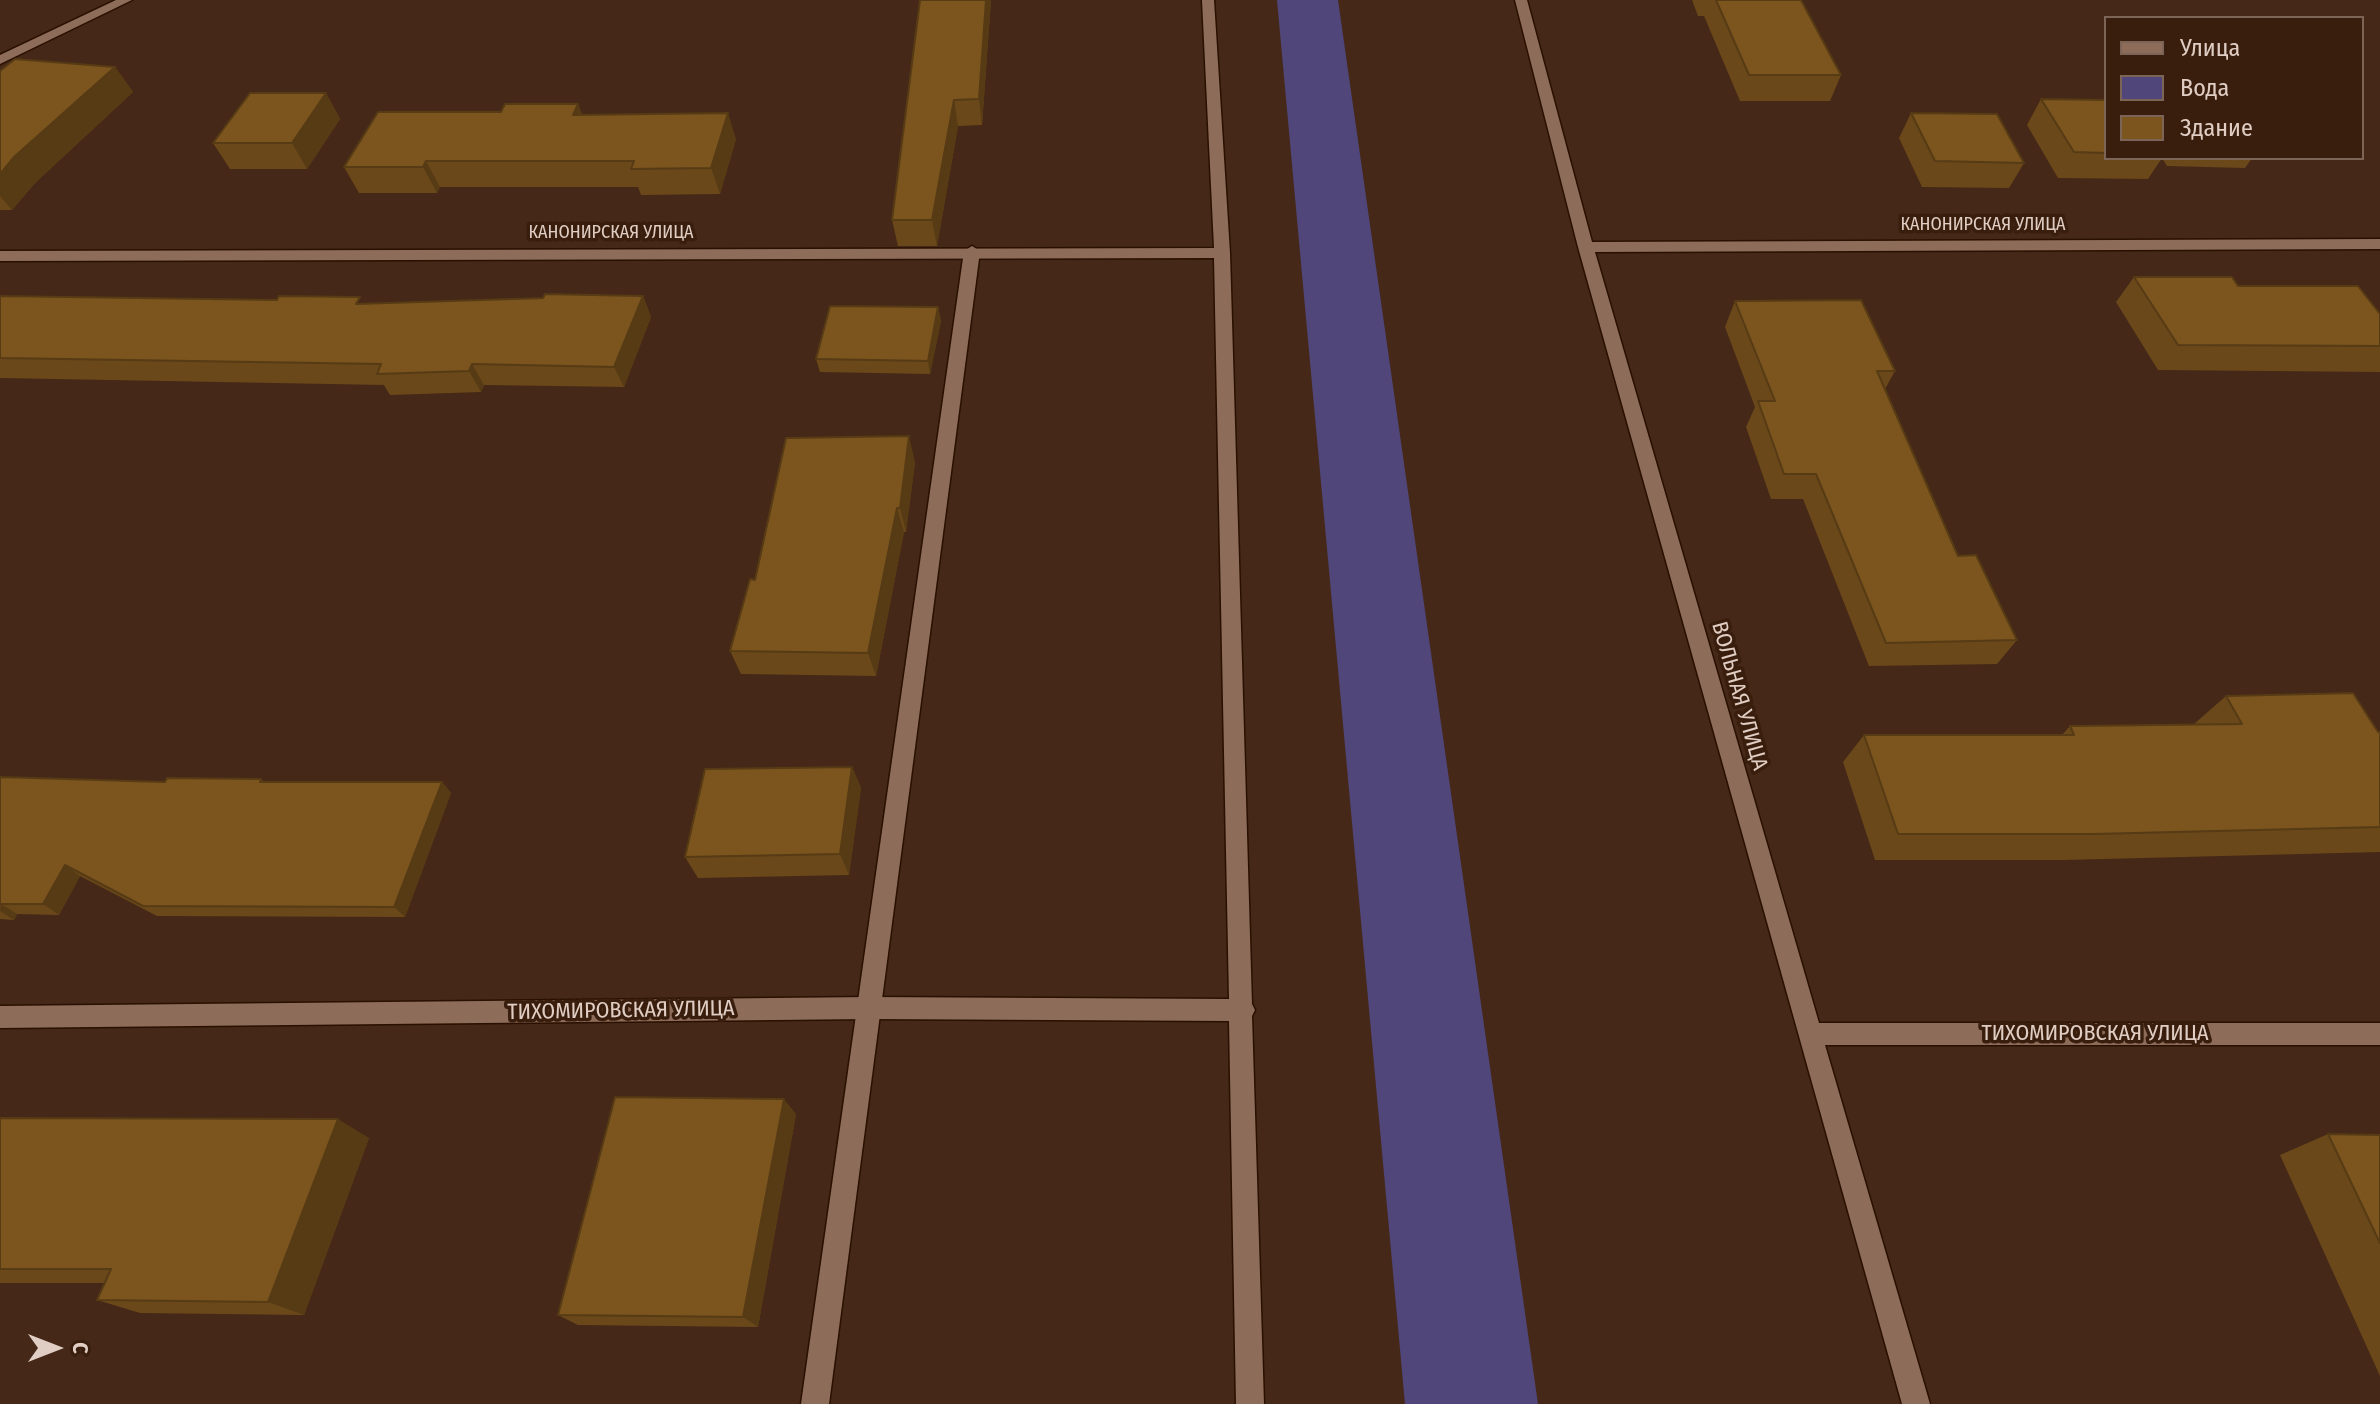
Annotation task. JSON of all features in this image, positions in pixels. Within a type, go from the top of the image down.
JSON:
[{"type":"street","points":[[0,60],[126,0]]},
{"type":"street","points":[[1208,0],[1222,253],[1243,1010],[1250,1404]]},
{"type":"street","name":"ВОЛЬНАЯ УЛИЦА","points":[[1521,0],[1586,247],[1916,1404]]},
{"type":"street","name":"КАНОНИРСКАЯ УЛИЦА","points":[[1586,247],[2380,244]]},
{"type":"street","points":[[815,1404],[972,251]]},
{"type":"street","name":"КАНОНИРСКАЯ УЛИЦА","points":[[0,256],[972,251],[1222,253]]},
{"type":"street","name":"ТИХОМИРОВСКАЯ УЛИЦА","points":[[0,1017],[870,1008],[1243,1010]]},
{"type":"street","name":"ТИХОМИРОВСКАЯ УЛИЦА","points":[[1810,1034],[2380,1034]]},
{"type":"water","points":[[1277,0],[1338,0],[1538,1404],[1405,1404]]},
{"type":"building","points":[[920,0],[986,0],[979,99],[954,100],[932,220],[892,220]]},
{"type":"building","points":[[1716,0],[1801,0],[1841,75],[1749,75]]},
{"type":"building","points":[[15,59],[115,67],[14,157],[0,174],[0,71]]},
{"type":"building","points":[[250,93],[326,93],[292,143],[213,143]]},
{"type":"building","points":[[2041,99],[2104,100],[2104,153],[2074,152]]},
{"type":"building","points":[[505,104],[578,104],[573,115],[728,113],[711,168],[631,169],[634,161],[426,161],[423,167],[344,167],[378,112],[501,112]]},
{"type":"building","points":[[1911,113],[1997,114],[2024,163],[1935,161]]},
{"type":"building","points":[[2134,277],[2232,277],[2238,286],[2358,286],[2380,314],[2380,346],[2178,345]]},
{"type":"building","points":[[545,294],[643,296],[614,367],[472,364],[469,371],[377,374],[381,364],[0,358],[0,296],[277,300],[279,296],[360,297],[356,304],[543,298]]},
{"type":"building","points":[[1861,300],[1895,371],[1877,371],[1958,556],[1976,555],[2017,640],[1886,643],[1816,474],[1784,474],[1758,401],[1775,401],[1735,301]]},
{"type":"building","points":[[830,306],[938,307],[928,361],[816,359]]},
{"type":"building","points":[[909,436],[900,508],[897,508],[868,653],[730,651],[750,579],[755,580],[786,438]]},
{"type":"building","points":[[2353,693],[2380,732],[2380,827],[2094,834],[1898,834],[1864,735],[2074,735],[2070,726],[2242,724],[2226,696]]},
{"type":"building","points":[[852,767],[840,854],[685,857],[705,769]]},
{"type":"building","points":[[0,777],[165,782],[167,778],[261,779],[260,782],[442,782],[394,907],[143,906],[65,865],[43,904],[0,905]]},
{"type":"building","points":[[615,1097],[784,1099],[743,1317],[558,1315]]},
{"type":"building","points":[[0,1118],[338,1119],[268,1302],[97,1300],[111,1269],[0,1269]]},
{"type":"building","points":[[2328,1134],[2380,1135],[2380,1243]]}]
